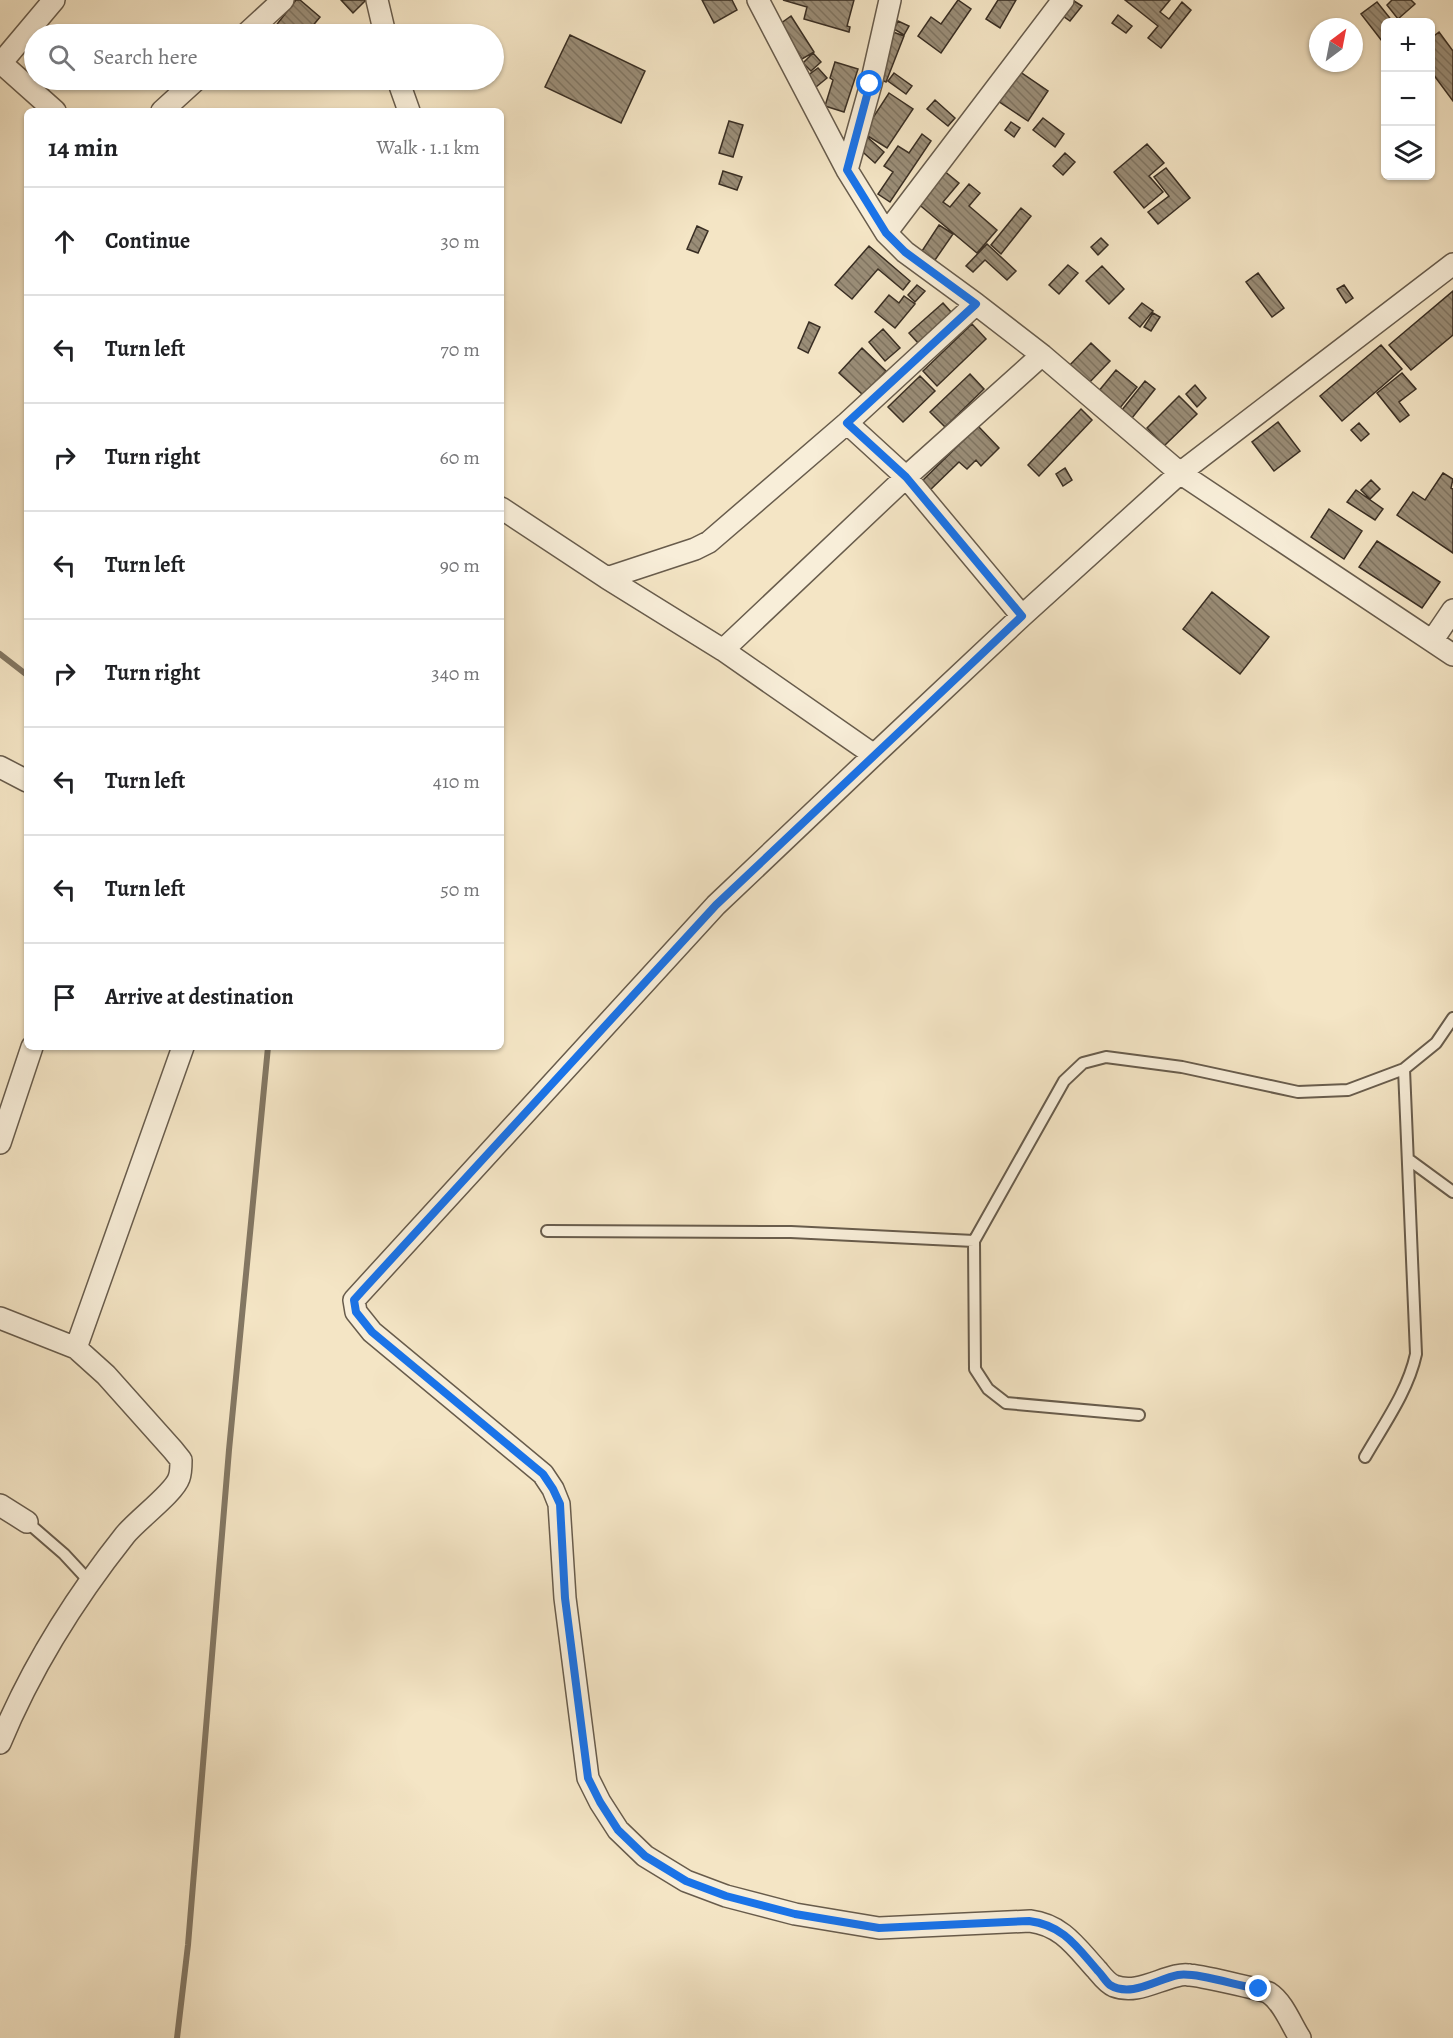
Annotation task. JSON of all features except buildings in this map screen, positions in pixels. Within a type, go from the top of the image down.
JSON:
[{"type":"street","points":[[33,24],[54,0]]},
{"type":"street","points":[[257,24],[283,0]]},
{"type":"street","points":[[377,0],[383,24]]},
{"type":"street","points":[[758,0],[847,170],[886,233],[905,252],[1042,356],[1180,473],[1453,655]]},
{"type":"street","points":[[847,170],[890,0]]},
{"type":"street","points":[[886,233],[1063,0]]},
{"type":"street","points":[[24,35],[1,62],[24,83]]},
{"type":"street","points":[[32,90],[52,108]]},
{"type":"street","points":[[165,108],[185,90]]},
{"type":"street","points":[[402,90],[408,108]]},
{"type":"street","points":[[1300,2038],[1276,1999],[1259,1989],[1191,1974],[1178,1975],[1144,1986],[1123,1989],[1110,1985],[1065,1934],[1046,1923],[1029,1921],[879,1928],[795,1914],[726,1896],[686,1881],[645,1856],[618,1830],[588,1778],[565,1598],[560,1504],[553,1489],[543,1474],[372,1332],[356,1312],[354,1300],[716,905],[874,755],[1022,616],[1180,473],[1453,264]]},
{"type":"street","points":[[607,578],[695,549],[709,542],[847,423],[976,304]]},
{"type":"street","points":[[723,650],[906,477],[1042,356]]},
{"type":"street","points":[[847,423],[906,477],[1022,616]]},
{"type":"street","points":[[504,510],[607,578],[723,650],[874,755]]},
{"type":"street","points":[[1432,641],[1453,610]]},
{"type":"street","points":[[0,767],[24,779]]},
{"type":"street","points":[[0,1143],[31,1050]]},
{"type":"street","points":[[76,1348],[182,1050]]},
{"type":"street","points":[[0,1318],[76,1348],[106,1375],[181,1460],[180,1477],[174,1488],[128,1531],[89,1581],[32,1674],[0,1743]]},
{"type":"lane","points":[[1139,1415],[1006,1403],[988,1389],[975,1369],[974,1241],[1064,1081],[1083,1063],[1106,1058],[1182,1067],[1298,1092],[1348,1090],[1404,1069],[1436,1043],[1453,1018]]},
{"type":"lane","points":[[1365,1457],[1405,1388],[1413,1371],[1416,1354],[1404,1069]]},
{"type":"lane","points":[[1408,1159],[1453,1192]]},
{"type":"lane","points":[[547,1231],[791,1232],[974,1241]]},
{"type":"lane","points":[[10,1512],[64,1554],[89,1581]]},
{"type":"waterway","points":[[0,654],[24,673]]},
{"type":"waterway","points":[[177,2038],[188,1945],[229,1450],[268,1050]]},
{"type":"route","points":[[870,84],[847,170],[886,233],[905,252],[976,304],[847,423],[906,477],[1022,616],[716,905],[354,1300],[356,1312],[372,1332],[543,1474],[553,1489],[560,1504],[565,1598],[588,1778],[618,1830],[645,1856],[686,1881],[726,1896],[795,1914],[879,1928],[1029,1921],[1046,1923],[1065,1934],[1110,1985],[1123,1989],[1144,1986],[1178,1975],[1191,1974],[1259,1989]]}]
